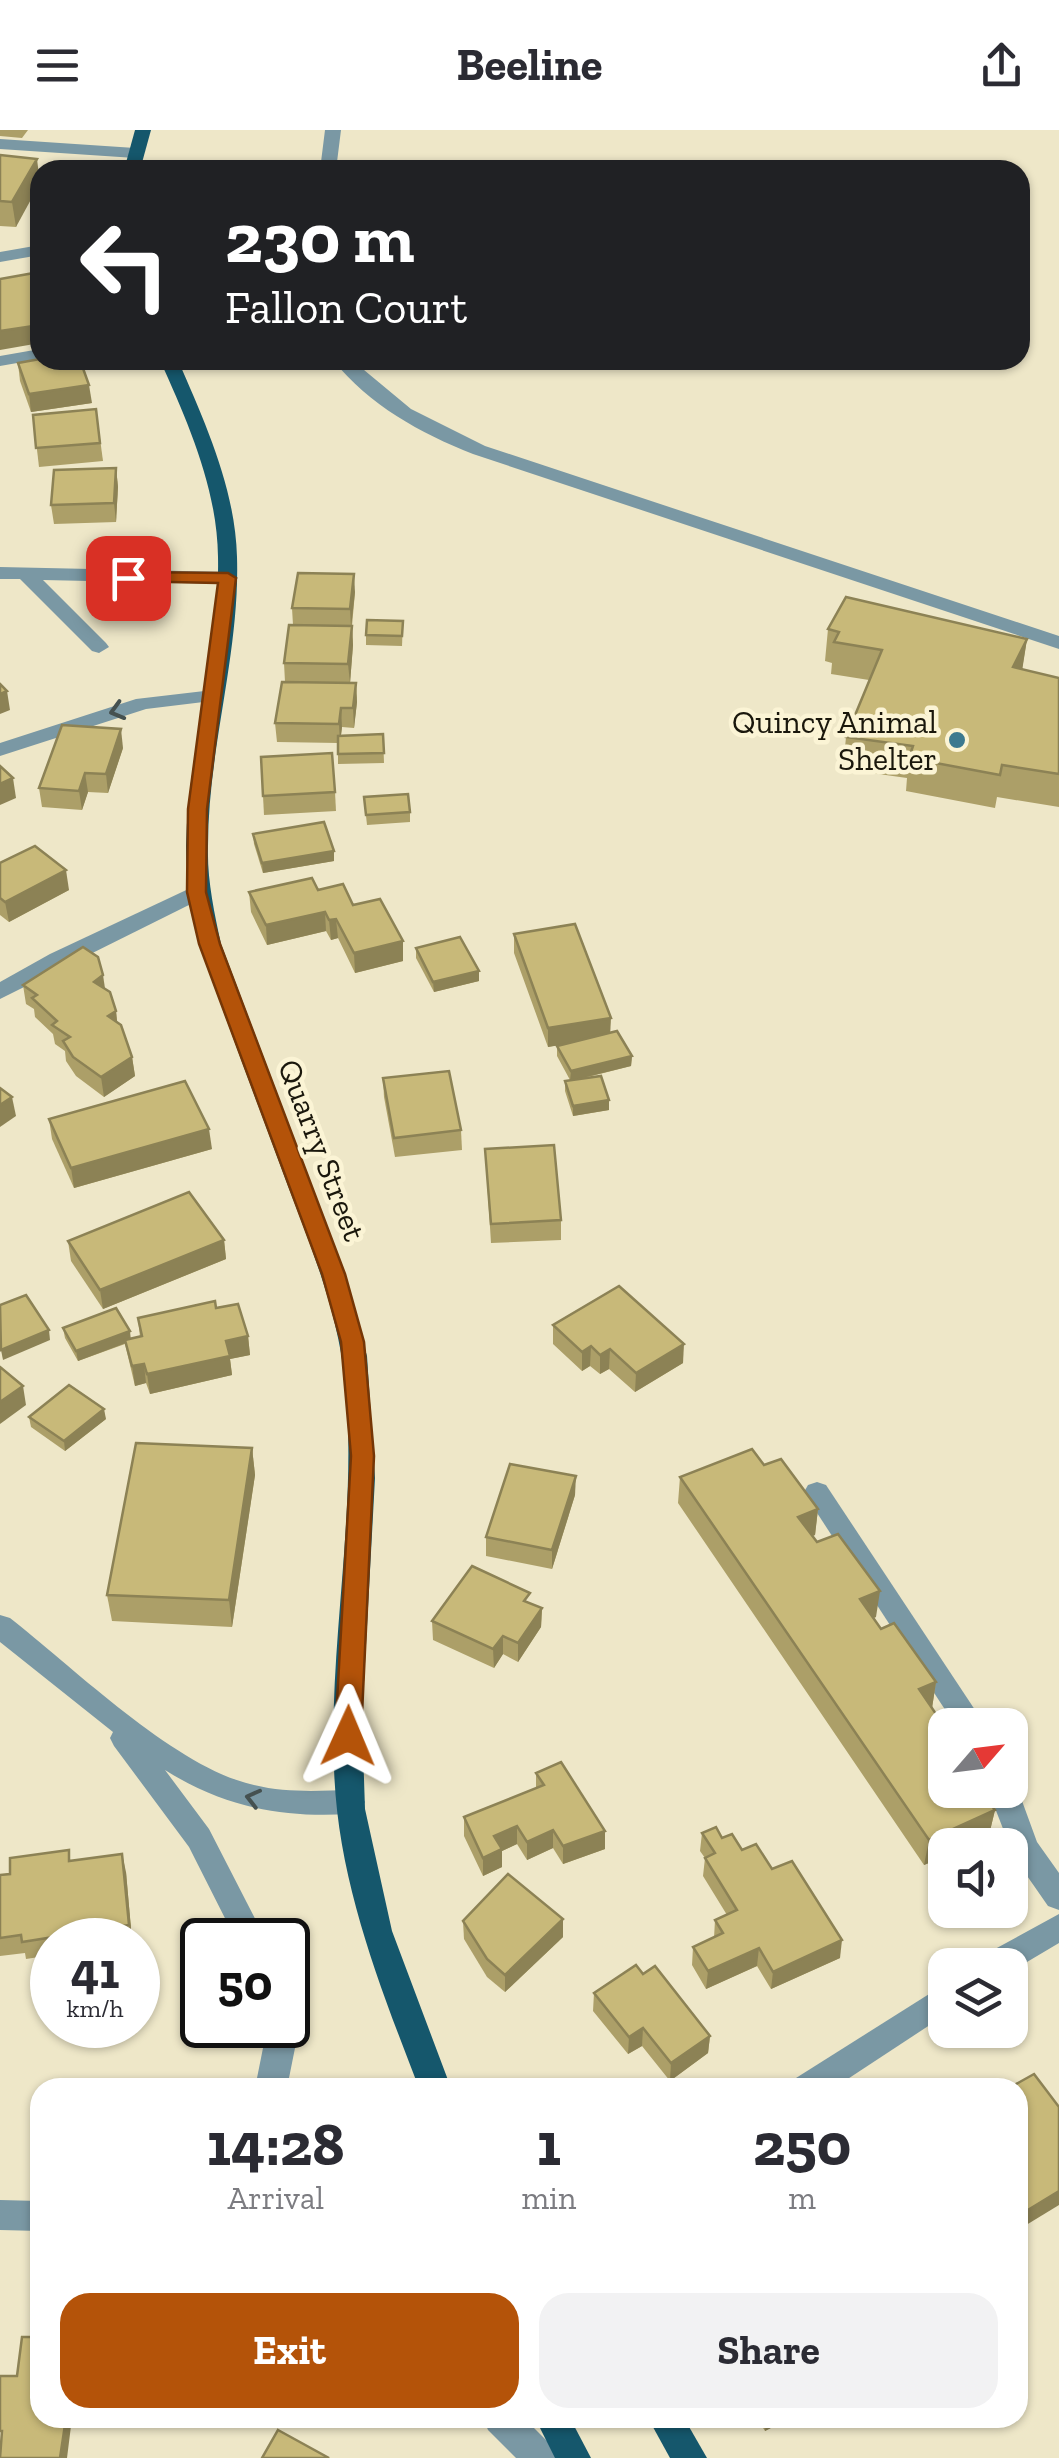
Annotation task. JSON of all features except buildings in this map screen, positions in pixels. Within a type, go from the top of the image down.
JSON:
[{"type":"main road","points":[[133,160],[143,130]]},
{"type":"main road","name":"Quarry Street","points":[[173,370],[212,460],[225,520],[228,578],[196,824],[196,892],[210,944],[333,1274],[352,1342],[362,1456],[348,1704],[350,1802],[365,1891],[431,2078]]},
{"type":"main road","points":[[558,2428],[574,2458]]},
{"type":"main road","points":[[671,2428],[690,2458]]},
{"type":"street","points":[[329,160],[333,130]]},
{"type":"street","points":[[0,144],[125,160]]},
{"type":"street","points":[[0,257],[30,252]]},
{"type":"street","points":[[0,361],[30,356]]},
{"type":"street","points":[[352,370],[378,396],[414,420],[478,450],[1059,643]]},
{"type":"street","points":[[0,573],[228,578]]},
{"type":"street","points":[[26,574],[98,647]]},
{"type":"street","points":[[0,750],[143,704],[213,696]]},
{"type":"street","points":[[0,992],[58,959],[196,892]]},
{"type":"street","points":[[817,1492],[960,1708]]},
{"type":"street","points":[[0,1626],[190,1775],[270,1802],[350,1802]]},
{"type":"street","points":[[92,1700],[200,1838],[240,1918]]},
{"type":"street","points":[[1010,1808],[1024,1848],[1059,1897]]},
{"type":"street","points":[[1024,1948],[1059,1927]]},
{"type":"street","points":[[822,2078],[928,2009]]},
{"type":"street","points":[[273,2078],[279,2048]]},
{"type":"street","points":[[0,2216],[30,2216]]},
{"type":"street","points":[[510,2428],[540,2458]]},
{"type":"place","name":"Quincy Animal Shelter","points":[[957,740]]},
{"type":"route","points":[[128,578],[228,578],[198,809],[196,892],[210,944],[333,1274],[352,1342],[362,1414],[362,1456],[348,1736]]}]
